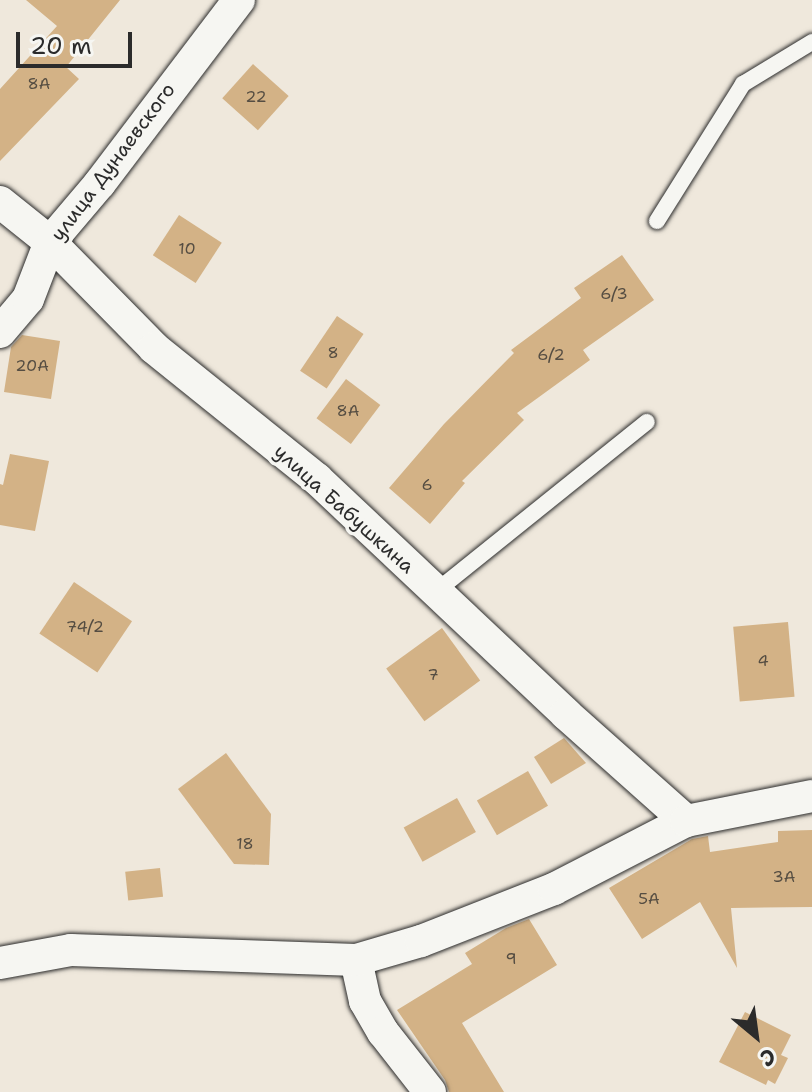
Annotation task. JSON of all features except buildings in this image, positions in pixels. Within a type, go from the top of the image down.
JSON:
[{"type":"street","name":"улица Дунаевского","points":[[0,332],[28,299],[50,242],[100,183],[239,0]]},
{"type":"street","name":"улица Бабушкина","points":[[0,202],[50,242],[154,348],[317,479],[434,593],[686,821]]},
{"type":"street","points":[[0,963],[71,950],[356,960],[421,941],[554,889],[686,821],[812,796]]},
{"type":"street","points":[[356,960],[365,1001],[383,1032],[430,1092]]},
{"type":"lane","points":[[657,221],[743,84],[812,42]]},
{"type":"lane","points":[[434,593],[647,422]]}]
